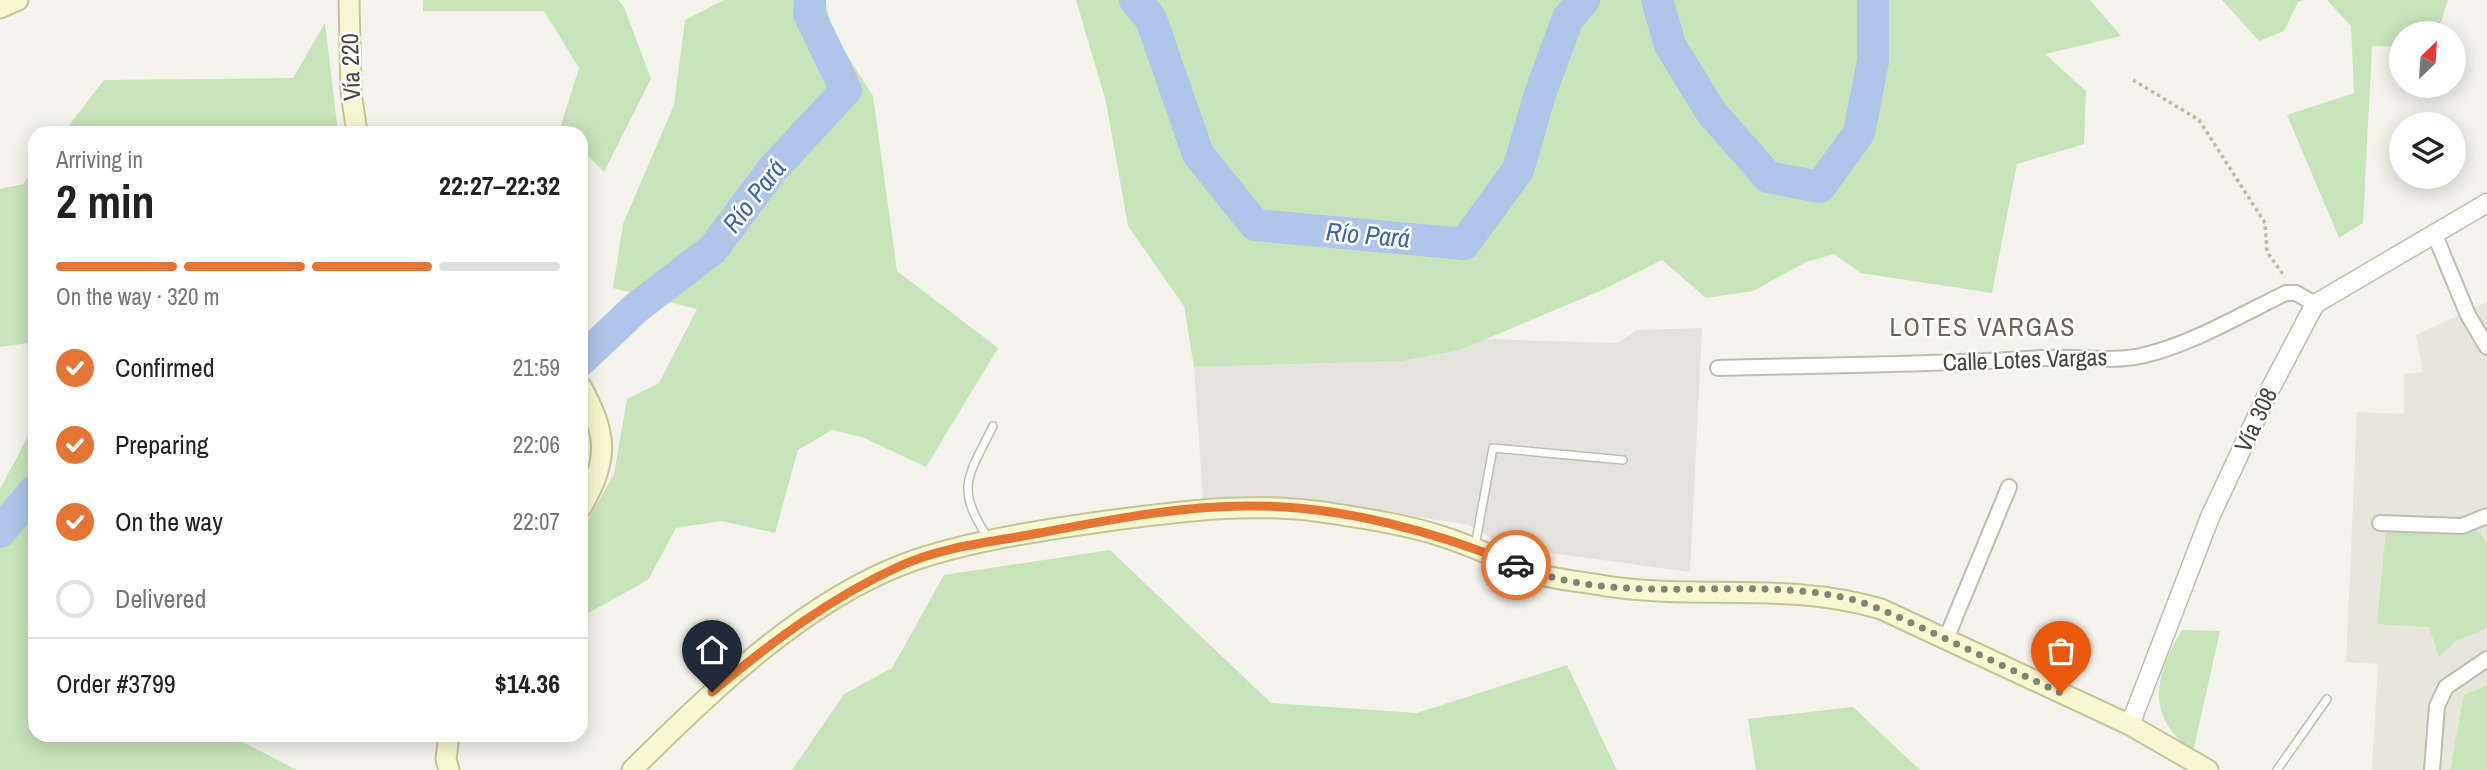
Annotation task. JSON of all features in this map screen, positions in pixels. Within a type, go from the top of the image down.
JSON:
[{"type":"main road","points":[[0,8],[18,0]]},
{"type":"main road","name":"Vía 220","points":[[349,0],[351,92],[356,126]]},
{"type":"main road","points":[[588,402],[604,439],[593,489],[588,497]]},
{"type":"main road","points":[[632,770],[693,709],[769,644],[852,590],[903,564],[991,542],[1097,522],[1189,510],[1255,506],[1322,512],[1437,535],[1538,574],[1624,590],[1795,592],[1842,597],[1881,609],[2130,725],[2208,770]]},
{"type":"main road","points":[[448,742],[446,759],[449,770]]},
{"type":"street","points":[[2297,293],[2315,304],[2487,204]]},
{"type":"street","points":[[2434,233],[2468,315],[2487,347]]},
{"type":"street","name":"Calle Lotes Vargas","points":[[1718,368],[1961,365],[2046,358],[2142,356],[2178,345],[2286,293],[2297,293]]},
{"type":"street","name":"Vía 308","points":[[2130,725],[2210,517],[2267,395],[2315,304]]},
{"type":"street","points":[[1946,639],[2009,487]]},
{"type":"street","points":[[2380,523],[2462,526],[2487,516]]},
{"type":"street","points":[[2432,770],[2437,706],[2445,687],[2487,659]]},
{"type":"lane","points":[[991,542],[969,509],[967,495],[968,479],[993,426]]},
{"type":"lane","points":[[1475,548],[1493,448],[1623,460]]},
{"type":"lane","points":[[2277,770],[2327,699]]},
{"type":"path","points":[[2133,80],[2199,120],[2265,223],[2267,252],[2297,293]]},
{"type":"shaded area","points":[[2487,302],[2487,685],[2464,695],[2450,770],[2372,770],[2378,664],[2346,662],[2357,412],[2404,414],[2404,374],[2423,372],[2416,335]]},
{"type":"shaded area","points":[[1702,328],[1690,572],[1508,547],[1469,525],[1400,514],[1203,499],[1194,367],[1402,361],[1460,350],[1486,339],[1617,343],[1637,330]]},
{"type":"green space","points":[[423,0],[618,0],[624,7],[651,79],[604,172],[588,156],[588,126],[561,126],[579,68],[544,11],[423,11]]},
{"type":"green space","points":[[724,0],[825,0],[833,33],[873,96],[897,271],[998,348],[926,467],[862,437],[832,430],[798,450],[775,533],[721,521],[676,528],[648,580],[588,613],[588,520],[614,474],[627,399],[659,383],[697,309],[613,288],[623,224],[674,105],[685,20]]},
{"type":"green space","points":[[1076,0],[2090,0],[2121,36],[2045,54],[2086,91],[2084,144],[2017,164],[1992,293],[1861,273],[1834,254],[1806,262],[1753,291],[1706,298],[1662,260],[1600,291],[1460,350],[1402,361],[1194,367],[1184,306],[1128,226],[1106,102]]},
{"type":"green space","points":[[2222,0],[2304,0],[2298,2],[2284,31],[2259,41]]},
{"type":"green space","points":[[2327,0],[2448,0],[2441,21],[2389,21],[2389,47],[2372,46],[2363,223],[2339,238],[2287,115],[2354,93],[2351,26]]},
{"type":"green space","points":[[325,23],[337,126],[68,126],[104,80],[293,78]]},
{"type":"green space","points":[[28,178],[28,343],[0,347],[0,189],[23,184]]},
{"type":"green space","points":[[28,436],[28,742],[243,742],[297,770],[0,770],[0,489]]},
{"type":"green space","points":[[2478,531],[2487,544],[2487,628],[2456,641],[2439,657],[2429,627],[2377,624],[2386,532]]},
{"type":"green space","points":[[1110,550],[1271,703],[1417,713],[1567,665],[1617,770],[792,770],[844,694],[892,668],[944,575]]},
{"type":"green space","points":[[2182,630],[2220,631],[2193,752],[2167,724],[2159,696],[2165,664]]},
{"type":"green space","points":[[2487,685],[2487,770],[2450,770],[2464,695]]},
{"type":"green space","points":[[1853,707],[1920,770],[1756,770],[1748,719]]},
{"type":"waterway","name":"Río Pará","points":[[588,353],[636,308],[713,249],[772,170],[846,90],[809,14],[810,0]]},
{"type":"waterway","name":"Río Pará","points":[[1135,0],[1151,19],[1198,154],[1255,225],[1464,244],[1518,170],[1540,94],[1568,18],[1584,0]]},
{"type":"waterway","name":"Río Pará","points":[[1657,0],[1670,45],[1711,112],[1768,177],[1820,187],[1859,133],[1873,61],[1873,0]]},
{"type":"waterway","name":"Río Pará","points":[[0,532],[28,498]]},
{"type":"way so far","points":[[1516,565],[1538,574],[1624,590],[1795,592],[1842,597],[1881,609],[2061,693]]},
{"type":"district","name":"LOTES VARGAS","points":[[1983,327]]},
{"type":"route","points":[[712,692],[769,644],[852,590],[903,564],[958,548],[1097,522],[1189,510],[1255,506],[1322,512],[1437,535],[1516,565]]}]
